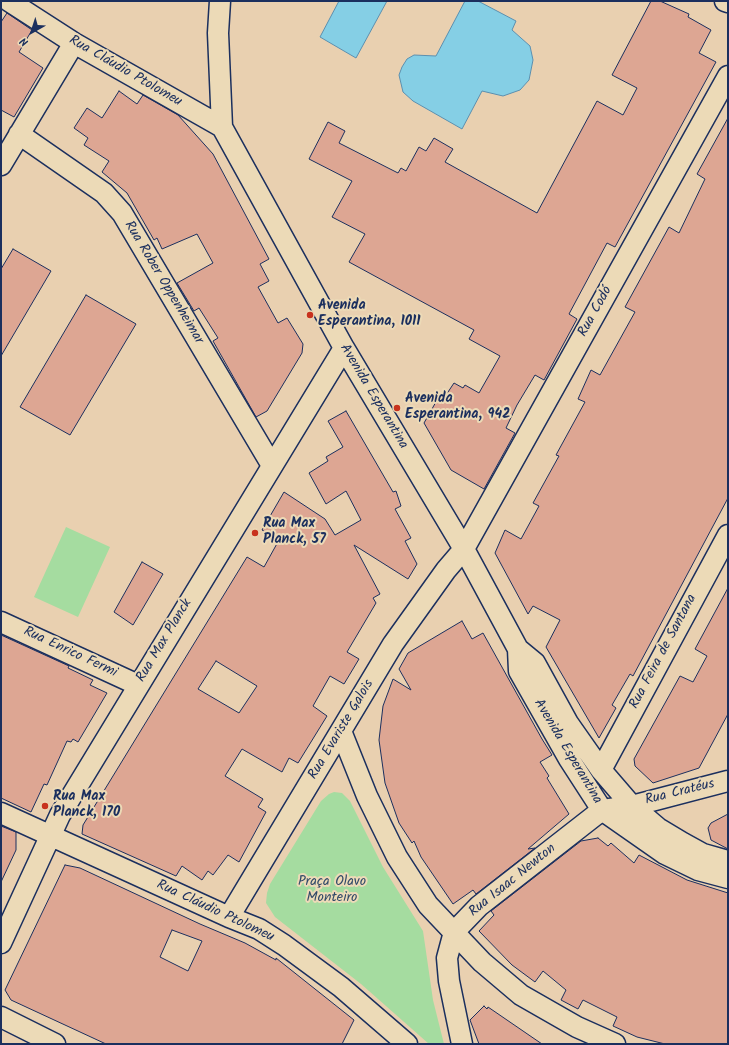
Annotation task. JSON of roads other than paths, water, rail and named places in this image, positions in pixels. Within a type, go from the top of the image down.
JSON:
[{"type":"street","name":"Rua Cláudio Ptolomeu","points":[[9,1],[74,43],[222,127]]},
{"type":"street","name":"Avenida Esperantina","points":[[220,1],[218,33],[222,127],[344,348],[464,549],[518,649],[535,663],[568,723],[601,770],[632,806],[658,828],[683,843],[703,854],[728,861]]},
{"type":"street","points":[[1,165],[74,43]]},
{"type":"street","name":"Rua Codó","points":[[464,549],[728,76]]},
{"type":"street","name":"Rua Rober Oppenheimar","points":[[19,134],[104,193],[122,213],[271,464]]},
{"type":"street","name":"Rua Max Planck","points":[[1,943],[60,815],[271,464],[344,348]]},
{"type":"street","name":"Rua Feira de Santana","points":[[601,770],[728,534]]},
{"type":"street","name":"Rua Evariste Galois","points":[[229,917],[394,644],[446,570],[464,549]]},
{"type":"street","name":"Rua Enrico Fermi","points":[[1,622],[138,685]]},
{"type":"street","name":"Avenida Esperantina","points":[[518,649],[519,671],[569,759],[602,810],[665,854],[698,870],[728,878]]},
{"type":"street","points":[[341,731],[367,796],[397,858],[428,905],[482,962],[522,994],[577,1027],[615,1044]]},
{"type":"street","name":"Rua Cratéus","points":[[632,806],[728,781]]},
{"type":"street","points":[[602,810],[632,806]]},
{"type":"street","name":"Rua Isaac Newton","points":[[462,1044],[449,981],[447,958],[454,932],[479,906],[602,810]]},
{"type":"street","name":"Rua Cláudio Ptolomeu","points":[[1,813],[229,917],[259,929],[284,945],[341,987],[407,1044]]},
{"type":"street","points":[[1,1017],[55,1044]]},
{"type":"water","points":[[339,1],[387,1],[356,58],[320,37]]},
{"type":"water","points":[[465,1],[478,1],[516,21],[512,30],[530,46],[533,60],[529,80],[520,90],[503,96],[482,91],[462,129],[413,101],[403,92],[399,75],[407,59],[414,55],[436,56]]},
{"type":"place","name":"Avenida Esperantina, 1011","points":[[310,315]]},
{"type":"place","name":"Avenida Esperantina, 942","points":[[397,408]]},
{"type":"place","name":"Rua Max Planck, 57","points":[[255,533]]},
{"type":"place","name":"Rua Max Planck, 170","points":[[45,806]]},
{"type":"park label","name":"Praça Olavo Monteiro","points":[[332,892]]}]
